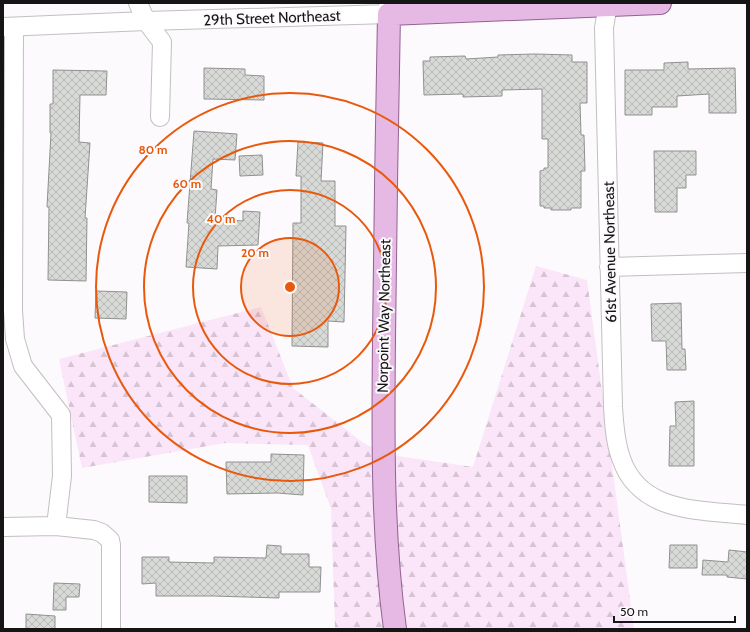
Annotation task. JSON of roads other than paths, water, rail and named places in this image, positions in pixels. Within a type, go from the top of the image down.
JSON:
[{"type":"main road","name":"29th Street Northeast","points":[[388,9],[660,3]]},
{"type":"main road","name":"Norpoint Way Northeast","points":[[388,9],[383,405],[386,524],[394,629]]},
{"type":"street","points":[[138,3],[146,21],[162,42],[160,117]]},
{"type":"street","name":"61st Avenue Northeast","points":[[608,4],[604,28],[609,267],[613,407],[620,456],[623,466],[629,476],[645,493],[660,502],[677,508],[747,515]]},
{"type":"street","name":"29th Street Northeast","points":[[9,27],[388,9]]},
{"type":"street","points":[[9,27],[13,310],[15,339],[23,366],[61,415],[62,476],[56,526]]},
{"type":"street","points":[[609,267],[747,263]]},
{"type":"street","points":[[3,527],[56,526],[94,530],[102,533],[111,545],[111,629]]}]
